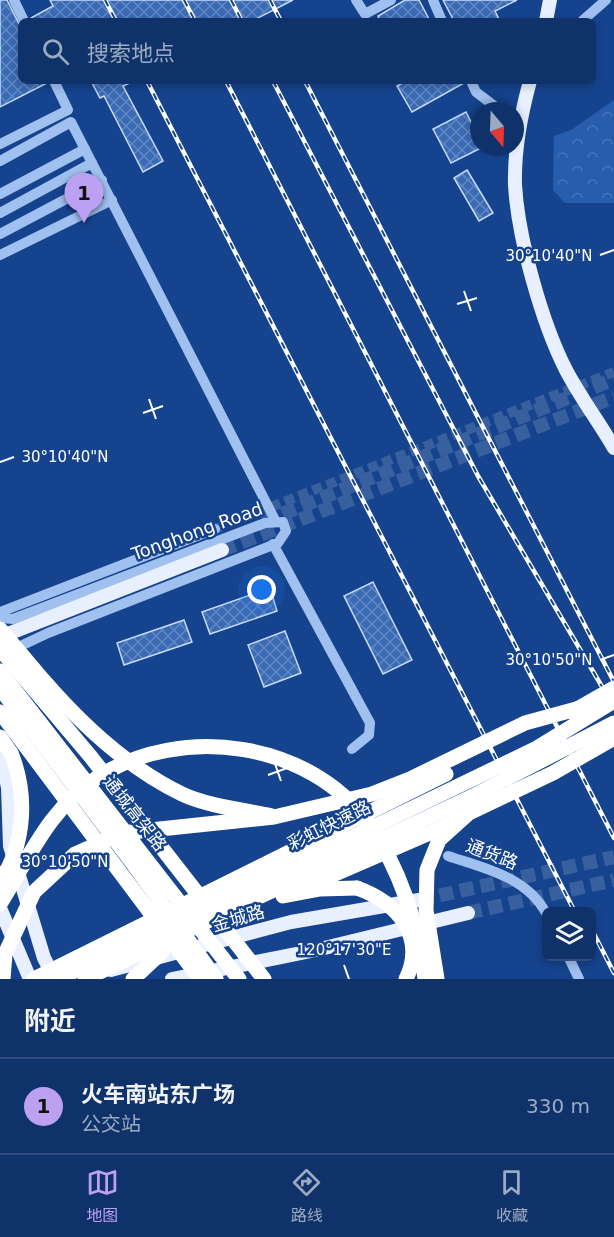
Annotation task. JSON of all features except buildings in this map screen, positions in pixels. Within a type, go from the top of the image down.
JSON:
[{"type":"highway","points":[[5,642],[8,669],[91,757],[264,979]]},
{"type":"highway","points":[[5,642],[95,736],[143,770],[184,795],[274,817]]},
{"type":"highway","points":[[8,669],[63,703]]},
{"type":"highway","name":"通城高架路","points":[[8,669],[238,979]]},
{"type":"highway","points":[[32,979],[580,708],[614,688]]},
{"type":"highway","name":"通城高架路","points":[[0,689],[134,865],[216,979]]},
{"type":"highway","name":"彩虹快速路","points":[[56,979],[537,748],[614,700]]},
{"type":"highway","points":[[3,979],[5,954],[34,892],[75,854],[122,833],[274,817],[372,794],[410,779],[525,723],[580,708]]},
{"type":"highway","points":[[0,712],[200,979]]},
{"type":"highway","name":"彩虹快速路","points":[[85,979],[475,795],[614,723]]},
{"type":"highway","points":[[0,737],[11,753],[20,775],[22,804],[18,841],[12,861],[0,883]]},
{"type":"highway","points":[[109,979],[162,952],[553,773],[614,738]]},
{"type":"highway","points":[[0,906],[43,828],[70,800],[97,777],[135,758],[162,750],[216,746],[244,750],[269,756],[306,771],[342,796],[367,822],[401,886],[418,940],[425,979]]},
{"type":"highway","points":[[437,979],[426,910],[427,870],[439,840],[469,813]]},
{"type":"highway","points":[[283,896],[320,889],[357,888],[377,895],[395,908],[407,927],[412,948],[411,969],[406,979]]},
{"type":"highway","points":[[133,979],[162,952]]},
{"type":"main road","points":[[547,18],[550,0]]},
{"type":"main road","points":[[522,102],[529,84]]},
{"type":"main road","points":[[516,156],[515,185],[538,298],[566,370],[614,448]]},
{"type":"main road","name":"Tonghong Road","points":[[5,642],[222,550]]},
{"type":"main road","points":[[0,689],[5,642]]},
{"type":"main road","points":[[0,746],[8,788],[10,846],[44,958],[56,979]]},
{"type":"main road","name":"金城路","points":[[68,979],[129,967],[291,922],[419,900]]},
{"type":"main road","points":[[0,906],[32,979]]},
{"type":"main road","points":[[172,979],[316,950],[468,913]]},
{"type":"street","points":[[14,0],[23,18]]},
{"type":"street","points":[[356,0],[365,14],[391,0]]},
{"type":"street","points":[[433,0],[441,18]]},
{"type":"street","points":[[585,18],[606,0]]},
{"type":"street","points":[[0,144],[68,110],[55,84]]},
{"type":"street","points":[[472,84],[476,92],[489,102]]},
{"type":"street","points":[[0,161],[71,122],[275,520]]},
{"type":"street","points":[[0,194],[85,149]]},
{"type":"street","points":[[0,213],[93,163]]},
{"type":"street","points":[[0,234],[102,180]]},
{"type":"street","points":[[0,255],[112,200]]},
{"type":"street","name":"Tonghong Road","points":[[0,618],[13,619],[275,520],[283,522],[286,531],[283,538],[273,544]]},
{"type":"street","name":"Tonghong Road","points":[[0,612],[215,529]]},
{"type":"street","points":[[5,642],[48,633],[273,544],[370,723],[369,735],[352,749]]},
{"type":"street","points":[[5,642],[48,633]]},
{"type":"street","name":"通货路","points":[[448,856],[502,874],[522,885],[543,907]]},
{"type":"street","points":[[570,961],[579,979]]},
{"type":"green space","points":[[614,100],[614,203],[565,203],[553,190],[554,136],[571,130]]},
{"type":"tunnel","points":[[215,529],[614,372]]},
{"type":"tunnel","points":[[263,522],[614,379]]},
{"type":"tunnel","points":[[222,550],[614,397]]},
{"type":"tunnel","points":[[419,900],[614,857]]},
{"type":"tunnel","points":[[468,913],[614,880]]},
{"type":"railway","points":[[105,0],[114,18]]},
{"type":"railway","points":[[184,0],[193,18]]},
{"type":"railway","points":[[231,0],[240,18]]},
{"type":"railway","points":[[270,0],[279,18]]},
{"type":"railway","points":[[149,84],[572,907]]},
{"type":"railway","points":[[228,84],[614,838]]},
{"type":"railway","points":[[275,84],[478,476],[614,707]]},
{"type":"railway","points":[[307,84],[614,682]]},
{"type":"railway","points":[[596,938],[614,973]]},
{"type":"place","name":"火车南站东广场","points":[[84,223]]}]
